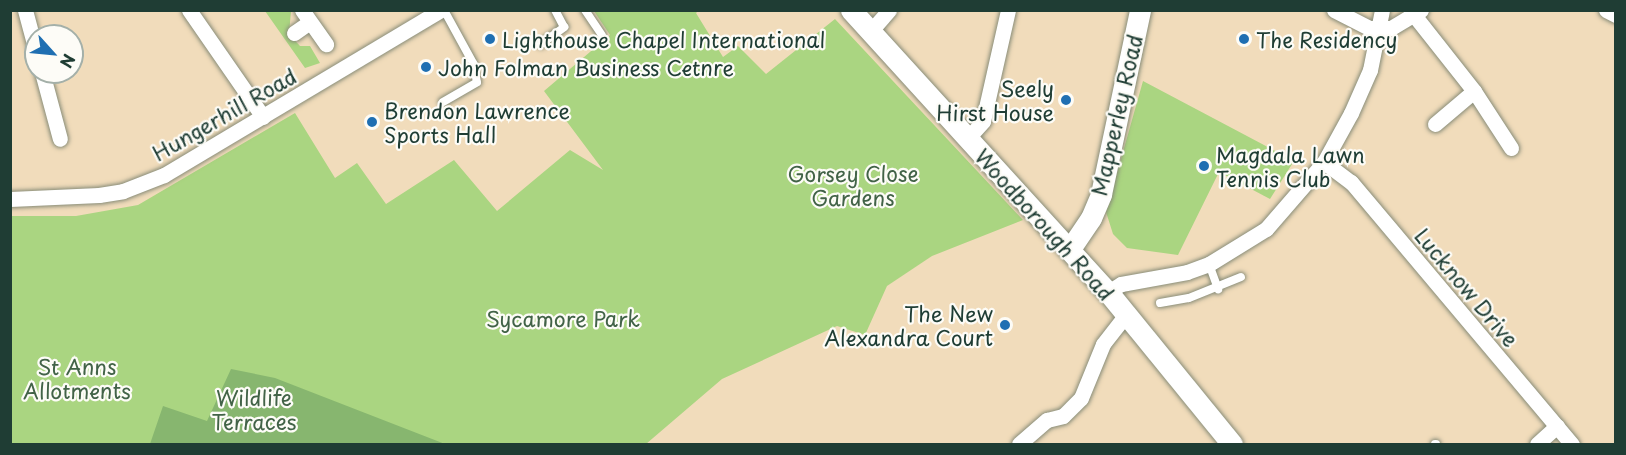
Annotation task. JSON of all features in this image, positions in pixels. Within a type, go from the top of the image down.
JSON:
[{"type":"main road","name":"Woodborough Road","points":[[851,10],[1108,292],[1232,444]]},
{"type":"main road","name":"Mapperley Road","points":[[1070,249],[1091,218],[1101,194],[1140,10]]},
{"type":"street","points":[[189,10],[263,117]]},
{"type":"street","name":"Hungerhill Road","points":[[10,199],[123,191],[164,175],[443,10]]},
{"type":"street","points":[[870,32],[889,10]]},
{"type":"street","points":[[967,139],[983,121],[1008,10]]},
{"type":"street","points":[[1334,10],[1351,22],[1380,28],[1391,28],[1418,13],[1474,91],[1511,148]]},
{"type":"street","points":[[1108,292],[1121,284],[1186,272],[1209,264],[1266,229],[1324,162],[1370,70],[1382,10]]},
{"type":"street","points":[[1606,10],[1616,15]]},
{"type":"street","points":[[294,33],[306,16],[326,44]]},
{"type":"street","points":[[45,84],[60,139]]},
{"type":"street","points":[[1435,124],[1474,91]]},
{"type":"street","name":"Lucknow Drive","points":[[1324,162],[1351,182],[1572,444]]},
{"type":"street","points":[[1018,444],[1047,420],[1063,416],[1081,398],[1103,344],[1126,315]]},
{"type":"street","points":[[1537,444],[1557,426]]},
{"type":"lane","points":[[443,10],[473,63],[477,82],[444,102]]},
{"type":"lane","points":[[541,45],[564,27],[555,10]]},
{"type":"lane","points":[[585,10],[602,35]]},
{"type":"lane","points":[[1209,264],[1218,289]]},
{"type":"lane","points":[[1160,303],[1218,289],[1241,278]]},
{"type":"green space","points":[[699,10],[696,13],[723,57],[738,46],[766,74],[835,19],[1023,220],[932,256],[887,286],[865,335],[837,326],[722,379],[646,444],[11,444],[10,216],[76,216],[138,205],[295,113],[335,178],[357,163],[386,204],[454,160],[497,211],[570,150],[603,170],[544,91],[610,35],[594,11]]},
{"type":"green space","points":[[265,11],[291,11],[289,34],[300,46],[310,46],[320,63],[305,68]]},
{"type":"green space","name":"Magdala Lawn Tennis Club","points":[[1143,81],[1294,161],[1270,199],[1219,172],[1178,255],[1127,248],[1113,234],[1106,212]]},
{"type":"green space","name":"Wildlife Terraces","points":[[231,369],[275,378],[445,444],[150,444],[163,406],[207,421]]},
{"type":"place","name":"Lighthouse Chapel International","points":[[490,39]]},
{"type":"place","name":"The Residency","points":[[1244,39]]},
{"type":"place","name":"John Folman Business Cetnre","points":[[426,67]]},
{"type":"place","name":"Seely Hirst House","points":[[1066,100]]},
{"type":"place","name":"Brendon Lawrence Sports Hall","points":[[372,122]]},
{"type":"place","name":"Magdala Lawn Tennis Club","points":[[1204,166]]},
{"type":"place","name":"The New Alexandra Court","points":[[1005,325]]},
{"type":"park label","name":"Gorsey Close Gardens","points":[[853,185]]},
{"type":"park label","name":"Sycamore Park","points":[[563,318]]},
{"type":"park label","name":"St Anns Allotments","points":[[77,378]]}]
